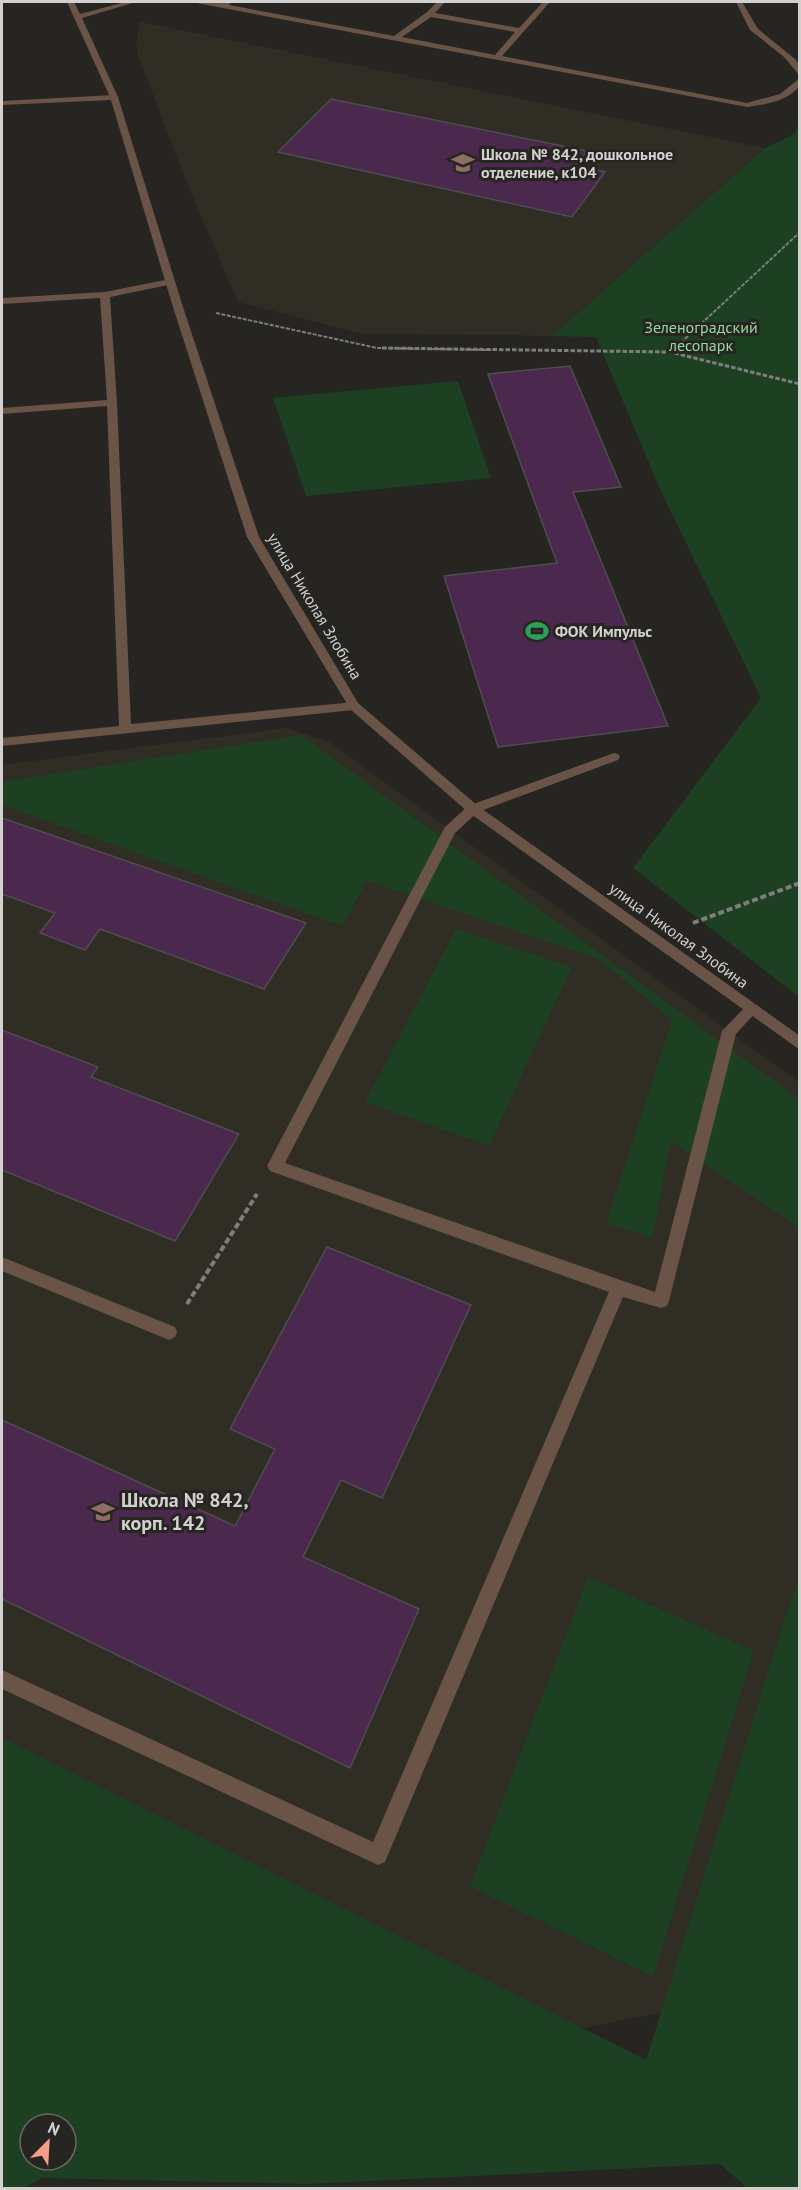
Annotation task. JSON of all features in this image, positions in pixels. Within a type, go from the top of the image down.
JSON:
[{"type":"street","name":"улица Николая Злобина","points":[[71,2],[114,97],[170,282],[253,537],[354,706],[472,809],[800,1044]]},
{"type":"street","points":[[78,17],[132,2]]},
{"type":"street","points":[[195,2],[225,4],[747,105],[780,100],[793,91],[800,80]]},
{"type":"street","points":[[396,38],[430,14],[441,2]]},
{"type":"street","points":[[497,57],[548,2]]},
{"type":"street","points":[[739,2],[755,32],[788,56],[797,66],[800,74]]},
{"type":"street","points":[[430,14],[521,31]]},
{"type":"street","points":[[788,56],[800,56]]},
{"type":"street","points":[[2,103],[114,97]]},
{"type":"street","points":[[2,301],[105,295],[170,282]]},
{"type":"street","points":[[105,295],[112,403],[125,730]]},
{"type":"street","points":[[2,411],[112,403]]},
{"type":"street","points":[[2,742],[354,706]]},
{"type":"street","points":[[614,758],[472,809],[450,830],[275,1166],[660,1301],[729,1031],[752,1009]]},
{"type":"street","points":[[2,1264],[169,1332]]},
{"type":"street","points":[[2,1679],[378,1855],[619,1288]]},
{"type":"path","points":[[670,352],[800,232]]},
{"type":"path","points":[[177,304],[376,348],[670,352],[800,384]]},
{"type":"path","points":[[653,938],[800,883]]},
{"type":"path","points":[[169,1332],[275,1166]]},
{"type":"shaded area","name":"Школа № 842, дошкольное отделение, к104","points":[[140,22],[765,148],[552,336],[360,333],[238,302],[185,179],[138,55],[136,44]]},
{"type":"shaded area","points":[[286,728],[329,742],[799,1082],[799,1985],[78,2129],[78,2112],[18,2112],[18,2133],[2,2144],[2,765]]},
{"type":"green space","name":"Зеленоградский лесопарк","points":[[799,122],[799,997],[633,868],[761,698],[660,489],[596,337],[552,336],[765,148],[794,134]]},
{"type":"green space","points":[[458,381],[491,478],[306,496],[273,398]]},
{"type":"green space","points":[[301,735],[799,1099],[799,1227],[671,1141],[652,1238],[606,1223],[672,1020],[599,959],[367,881],[342,926],[2,805],[2,782]]},
{"type":"green space","points":[[456,929],[572,967],[489,1146],[365,1102]]},
{"type":"green space","points":[[588,1577],[754,1651],[653,1977],[470,1886]]},
{"type":"green space","points":[[799,1579],[799,2188],[747,2188],[720,2164],[308,2184],[41,2178],[24,2188],[2,2188],[2,1738],[646,2060]]},
{"type":"building","points":[[331,99],[587,151],[575,166],[605,172],[572,217],[278,152]]},
{"type":"building","points":[[570,366],[621,487],[573,492],[668,726],[498,747],[444,576],[557,563],[488,374]]},
{"type":"building","points":[[2,818],[306,923],[264,989],[100,929],[85,950],[40,933],[55,913],[2,894]]},
{"type":"building","points":[[2,1030],[98,1067],[91,1077],[239,1134],[175,1241],[2,1170]]},
{"type":"building","name":"Школа № 842, корп. 142","points":[[327,1247],[471,1305],[382,1498],[341,1480],[303,1557],[419,1609],[350,1768],[2,1599],[2,1420],[235,1526],[275,1449],[230,1429]]},
{"type":"place","name":"Школа № 842, дошкольное отделение, к104","points":[[463,163]]},
{"type":"place","name":"ФОК Импульс","points":[[537,631]]},
{"type":"place","name":"Школа № 842, корп. 142","points":[[103,1512]]}]
